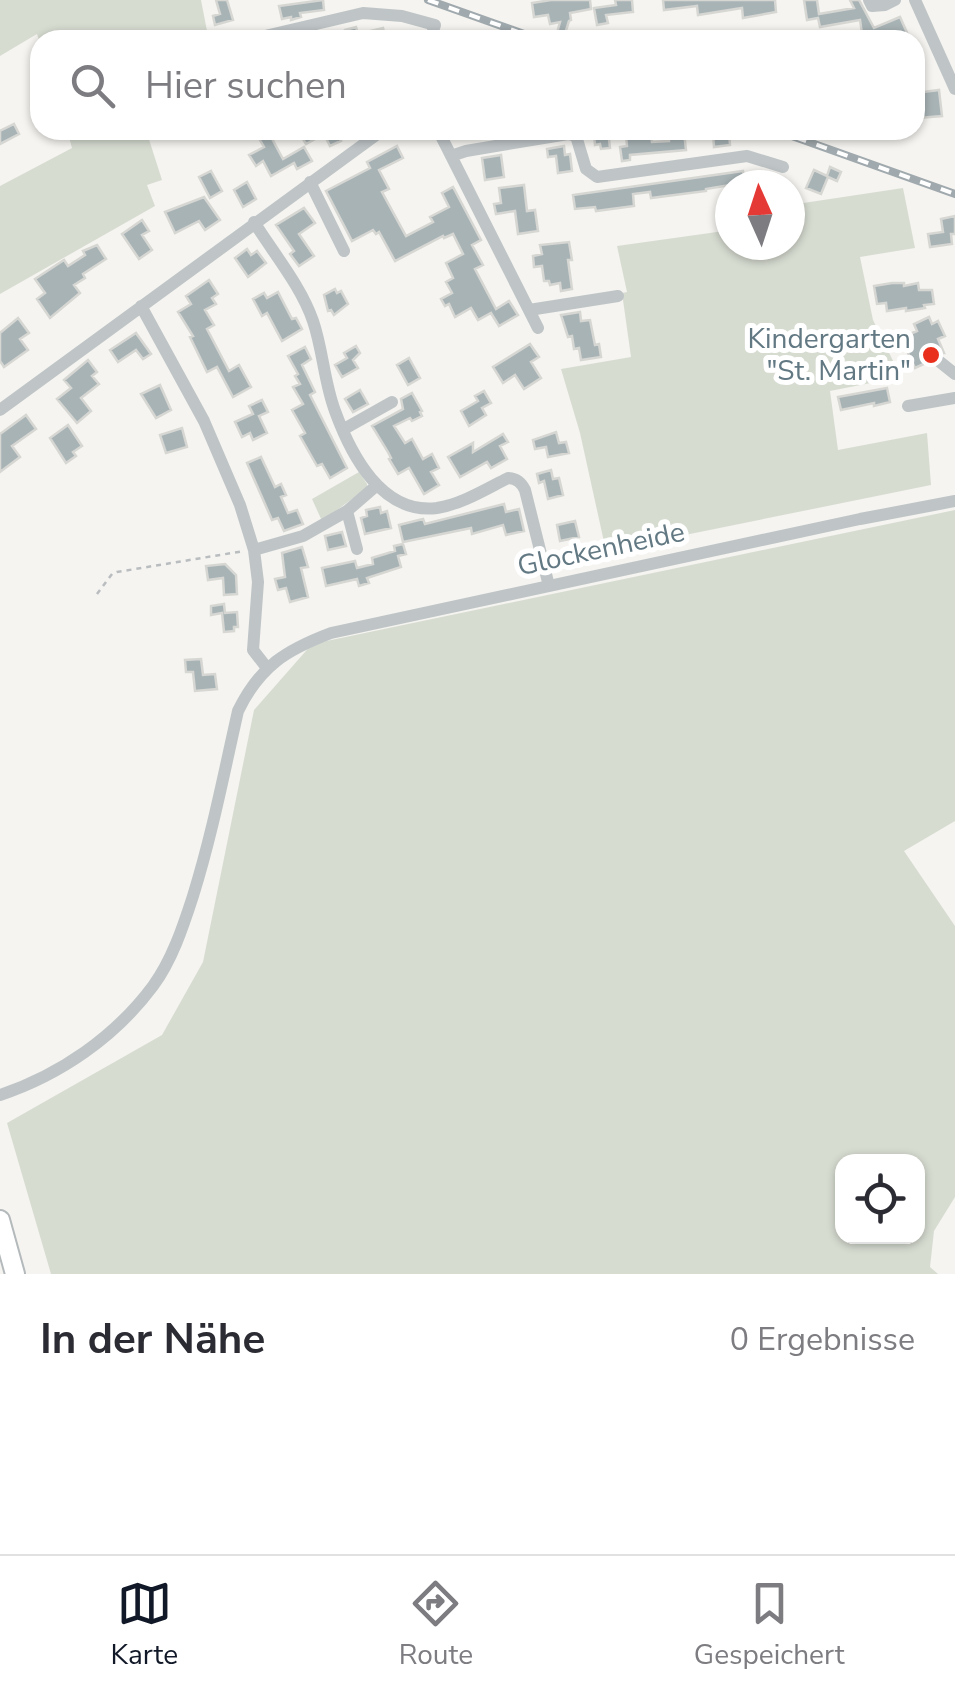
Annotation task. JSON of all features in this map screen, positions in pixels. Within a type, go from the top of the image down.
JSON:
[{"type":"highway","points":[[0,1220],[15,1274]]},
{"type":"street","points":[[869,0],[872,6],[878,6],[895,0]]},
{"type":"street","points":[[915,0],[955,89]]},
{"type":"street","points":[[286,30],[363,13],[402,16],[435,25],[433,30]]},
{"type":"street","points":[[0,410],[369,140]]},
{"type":"street","points":[[443,140],[538,328]]},
{"type":"street","points":[[452,156],[511,140]]},
{"type":"street","points":[[577,140],[586,170],[597,177],[747,156],[783,167]]},
{"type":"street","points":[[310,182],[344,251]]},
{"type":"street","points":[[254,222],[312,318],[335,410],[376,486],[404,505],[436,508],[459,502],[508,478],[516,479],[525,490],[549,586]]},
{"type":"street","points":[[529,310],[618,296]]},
{"type":"street","points":[[3,1094],[74,1060],[115,1028],[154,984],[180,934],[207,851],[238,711],[247,692],[267,668],[252,650],[258,582],[254,550],[240,505],[204,421],[142,306]]},
{"type":"street","points":[[940,362],[955,374]]},
{"type":"street","points":[[908,406],[955,398]]},
{"type":"street","points":[[344,430],[392,402]]},
{"type":"street","points":[[254,550],[303,536],[347,511],[376,486]]},
{"type":"street","name":"Glockenheide","points":[[267,668],[299,645],[332,633],[955,501]]},
{"type":"street","points":[[347,511],[358,549]]},
{"type":"path","points":[[97,594],[117,572],[254,550]]},
{"type":"shaded area","points":[[0,0],[201,0],[207,30],[30,30],[30,38],[0,56]]},
{"type":"shaded area","points":[[70,140],[149,140],[162,180],[147,185],[155,206],[0,294],[0,186],[72,148]]},
{"type":"shaded area","points":[[903,188],[915,248],[860,257],[873,320],[901,377],[830,391],[838,450],[927,433],[931,485],[606,551],[580,433],[561,369],[631,357],[622,293],[627,292],[617,246],[715,232],[715,260],[805,260],[805,203]]},
{"type":"shaded area","points":[[359,472],[367,488],[322,521],[312,499]]},
{"type":"shaded area","points":[[955,510],[955,821],[904,851],[955,926],[955,1197],[934,1231],[930,1267],[938,1274],[51,1274],[7,1123],[162,1035],[203,962],[254,710],[312,644]]},
{"type":"building","points":[[216,0],[227,0],[233,20],[215,25],[213,16],[220,14]]},
{"type":"building","points":[[323,0],[324,10],[282,19],[279,6]]},
{"type":"building","points":[[590,0],[591,9],[570,13],[566,30],[558,30],[560,22],[550,24],[548,15],[534,17],[532,3]]},
{"type":"building","points":[[615,0],[632,0],[633,12],[606,15],[608,23],[597,25],[594,8],[616,5]]},
{"type":"building","points":[[663,0],[775,0],[776,12],[743,18],[742,8],[698,15],[697,6],[664,10]]},
{"type":"building","points":[[804,0],[817,0],[819,14],[854,8],[850,0],[859,0],[874,28],[900,17],[906,30],[862,30],[860,20],[820,27],[818,18],[807,20]]},
{"type":"building","points":[[939,90],[942,116],[925,117],[925,92]]},
{"type":"building","points":[[14,124],[19,134],[0,144],[0,131]]},
{"type":"building","points":[[260,140],[273,140],[283,159],[304,147],[312,161],[297,169],[294,163],[271,176],[263,161],[256,166],[249,155],[264,147]]},
{"type":"building","points":[[595,140],[609,140],[610,148],[601,149],[600,144],[595,145]]},
{"type":"building","points":[[626,140],[685,140],[686,150],[630,155],[630,160],[622,161],[620,147],[627,146]]},
{"type":"building","points":[[713,140],[730,140],[730,145],[714,147]]},
{"type":"building","points":[[397,146],[403,158],[379,170],[389,189],[382,192],[406,236],[433,222],[430,217],[449,207],[442,193],[453,187],[481,240],[472,245],[483,265],[475,269],[496,309],[509,301],[518,315],[499,326],[491,313],[478,320],[471,308],[455,317],[449,304],[445,306],[441,299],[452,293],[446,282],[453,278],[446,263],[463,254],[453,234],[395,261],[379,232],[373,230],[352,241],[326,191],[370,168],[367,162]]},
{"type":"building","points":[[564,146],[565,155],[570,154],[572,171],[558,173],[556,156],[548,157],[547,149]]},
{"type":"building","points":[[501,155],[504,177],[485,180],[482,158]]},
{"type":"building","points":[[830,167],[841,172],[837,181],[828,177],[821,194],[806,188],[814,170],[827,176]]},
{"type":"building","points":[[211,171],[222,191],[210,198],[199,177]]},
{"type":"building","points":[[715,175],[715,188],[706,191],[651,198],[650,192],[633,194],[634,206],[596,211],[595,207],[575,209],[573,195]]},
{"type":"building","points":[[247,182],[256,199],[243,207],[234,190]]},
{"type":"building","points":[[524,185],[527,211],[535,210],[538,231],[518,234],[515,211],[496,214],[494,204],[501,203],[499,188]]},
{"type":"building","points":[[204,197],[220,220],[205,230],[199,221],[175,233],[165,212]]},
{"type":"building","points":[[304,208],[315,223],[299,234],[314,256],[299,266],[276,225]]},
{"type":"building","points":[[955,216],[952,244],[930,247],[928,234],[943,232],[941,219]]},
{"type":"building","points":[[142,220],[149,231],[142,235],[152,250],[139,259],[122,234]]},
{"type":"building","points":[[569,242],[572,289],[561,291],[560,283],[550,285],[544,281],[542,266],[534,267],[533,256],[542,254],[540,245]]},
{"type":"building","points":[[97,245],[106,259],[83,274],[85,278],[74,285],[80,293],[50,318],[37,299],[45,293],[35,279],[64,260],[68,266],[85,255],[83,251]]},
{"type":"building","points":[[247,249],[251,255],[257,251],[266,263],[248,277],[235,258]]},
{"type":"building","points":[[209,280],[218,294],[212,298],[216,304],[205,310],[214,325],[207,329],[229,371],[239,365],[251,387],[233,397],[217,367],[207,372],[190,337],[193,336],[178,312],[191,304],[186,296]]},
{"type":"building","points":[[918,283],[919,290],[932,290],[934,304],[887,311],[886,303],[877,304],[874,286]]},
{"type":"building","points":[[335,289],[337,293],[341,291],[348,304],[334,315],[328,311],[324,295]]},
{"type":"building","points":[[278,292],[302,329],[282,341],[267,313],[262,316],[253,299]]},
{"type":"building","points":[[580,312],[581,321],[590,320],[601,357],[581,360],[579,348],[574,349],[572,336],[568,337],[561,315]]},
{"type":"building","points":[[929,317],[932,324],[938,321],[945,336],[938,339],[944,353],[936,353],[930,361],[915,368],[901,338],[917,331],[914,324]]},
{"type":"building","points":[[18,318],[29,333],[20,339],[28,350],[4,367],[0,361],[0,333]]},
{"type":"building","points":[[136,333],[151,354],[143,359],[136,350],[118,362],[110,350]]},
{"type":"building","points":[[530,344],[539,357],[531,362],[541,378],[524,389],[515,375],[503,383],[493,367]]},
{"type":"building","points":[[356,346],[360,353],[353,360],[358,368],[342,377],[335,365]]},
{"type":"building","points":[[305,347],[311,359],[302,365],[315,392],[310,395],[347,468],[330,478],[322,464],[317,466],[300,436],[305,433],[292,410],[303,404],[293,387],[300,384],[288,356]]},
{"type":"building","points":[[409,358],[420,378],[408,385],[397,365]]},
{"type":"building","points":[[88,360],[97,372],[92,376],[99,384],[81,398],[91,411],[77,423],[57,399],[71,388],[64,380]]},
{"type":"building","points":[[160,385],[171,410],[156,418],[141,394]]},
{"type":"building","points":[[887,388],[890,402],[841,410],[838,397]]},
{"type":"building","points":[[360,390],[368,404],[353,412],[345,399]]},
{"type":"building","points":[[484,391],[491,403],[482,408],[486,415],[469,426],[461,411],[478,401],[475,396]]},
{"type":"building","points":[[412,393],[422,416],[394,426],[405,443],[412,439],[423,459],[432,454],[439,468],[431,472],[439,485],[424,494],[409,468],[398,474],[372,426],[403,409],[401,399]]},
{"type":"building","points":[[262,400],[268,412],[259,416],[267,433],[253,440],[250,433],[242,437],[235,422],[253,414],[249,406]]},
{"type":"building","points":[[26,415],[36,429],[12,446],[20,457],[0,472],[0,434]]},
{"type":"building","points":[[68,425],[82,446],[66,463],[50,438]]},
{"type":"building","points":[[182,428],[187,447],[166,453],[160,435]]},
{"type":"building","points":[[556,432],[559,443],[566,442],[569,453],[548,457],[546,447],[535,449],[533,440]]},
{"type":"building","points":[[503,434],[508,442],[500,446],[507,459],[491,468],[487,462],[460,477],[448,457],[473,443],[473,452]]},
{"type":"building","points":[[261,457],[275,487],[281,484],[286,495],[281,497],[288,513],[297,510],[303,524],[284,531],[278,518],[272,520],[247,463]]},
{"type":"building","points":[[551,470],[553,479],[559,478],[563,495],[548,499],[544,481],[539,483],[537,474]]},
{"type":"building","points":[[504,504],[506,512],[519,509],[524,531],[506,535],[503,525],[472,534],[471,528],[403,542],[399,525],[423,519],[425,524]]},
{"type":"building","points":[[380,507],[381,513],[387,511],[391,528],[365,534],[361,518],[367,516],[366,510]]},
{"type":"building","points":[[575,521],[579,537],[560,541],[557,525]]},
{"type":"building","points":[[342,532],[346,546],[328,550],[325,536]]},
{"type":"building","points":[[403,544],[406,554],[398,556],[401,567],[367,578],[369,583],[359,586],[357,579],[326,586],[322,568],[355,561],[357,568],[373,564],[372,558],[395,551],[394,546]]},
{"type":"building","points":[[302,547],[308,567],[301,568],[308,597],[290,602],[286,588],[278,590],[275,579],[285,577],[282,553]]},
{"type":"building","points":[[225,564],[236,575],[237,594],[224,595],[223,578],[208,580],[206,566]]},
{"type":"building","points":[[224,604],[225,613],[237,612],[238,627],[234,631],[224,632],[222,613],[211,615],[211,606]]},
{"type":"building","points":[[201,659],[203,675],[215,674],[217,689],[195,691],[193,672],[186,672],[185,660]]},
{"type":"railway","points":[[428,0],[513,30]]},
{"type":"railway","points":[[803,140],[955,194]]},
{"type":"place","name":"Kindergarten \"St. Martin\"","points":[[931,355]]}]
